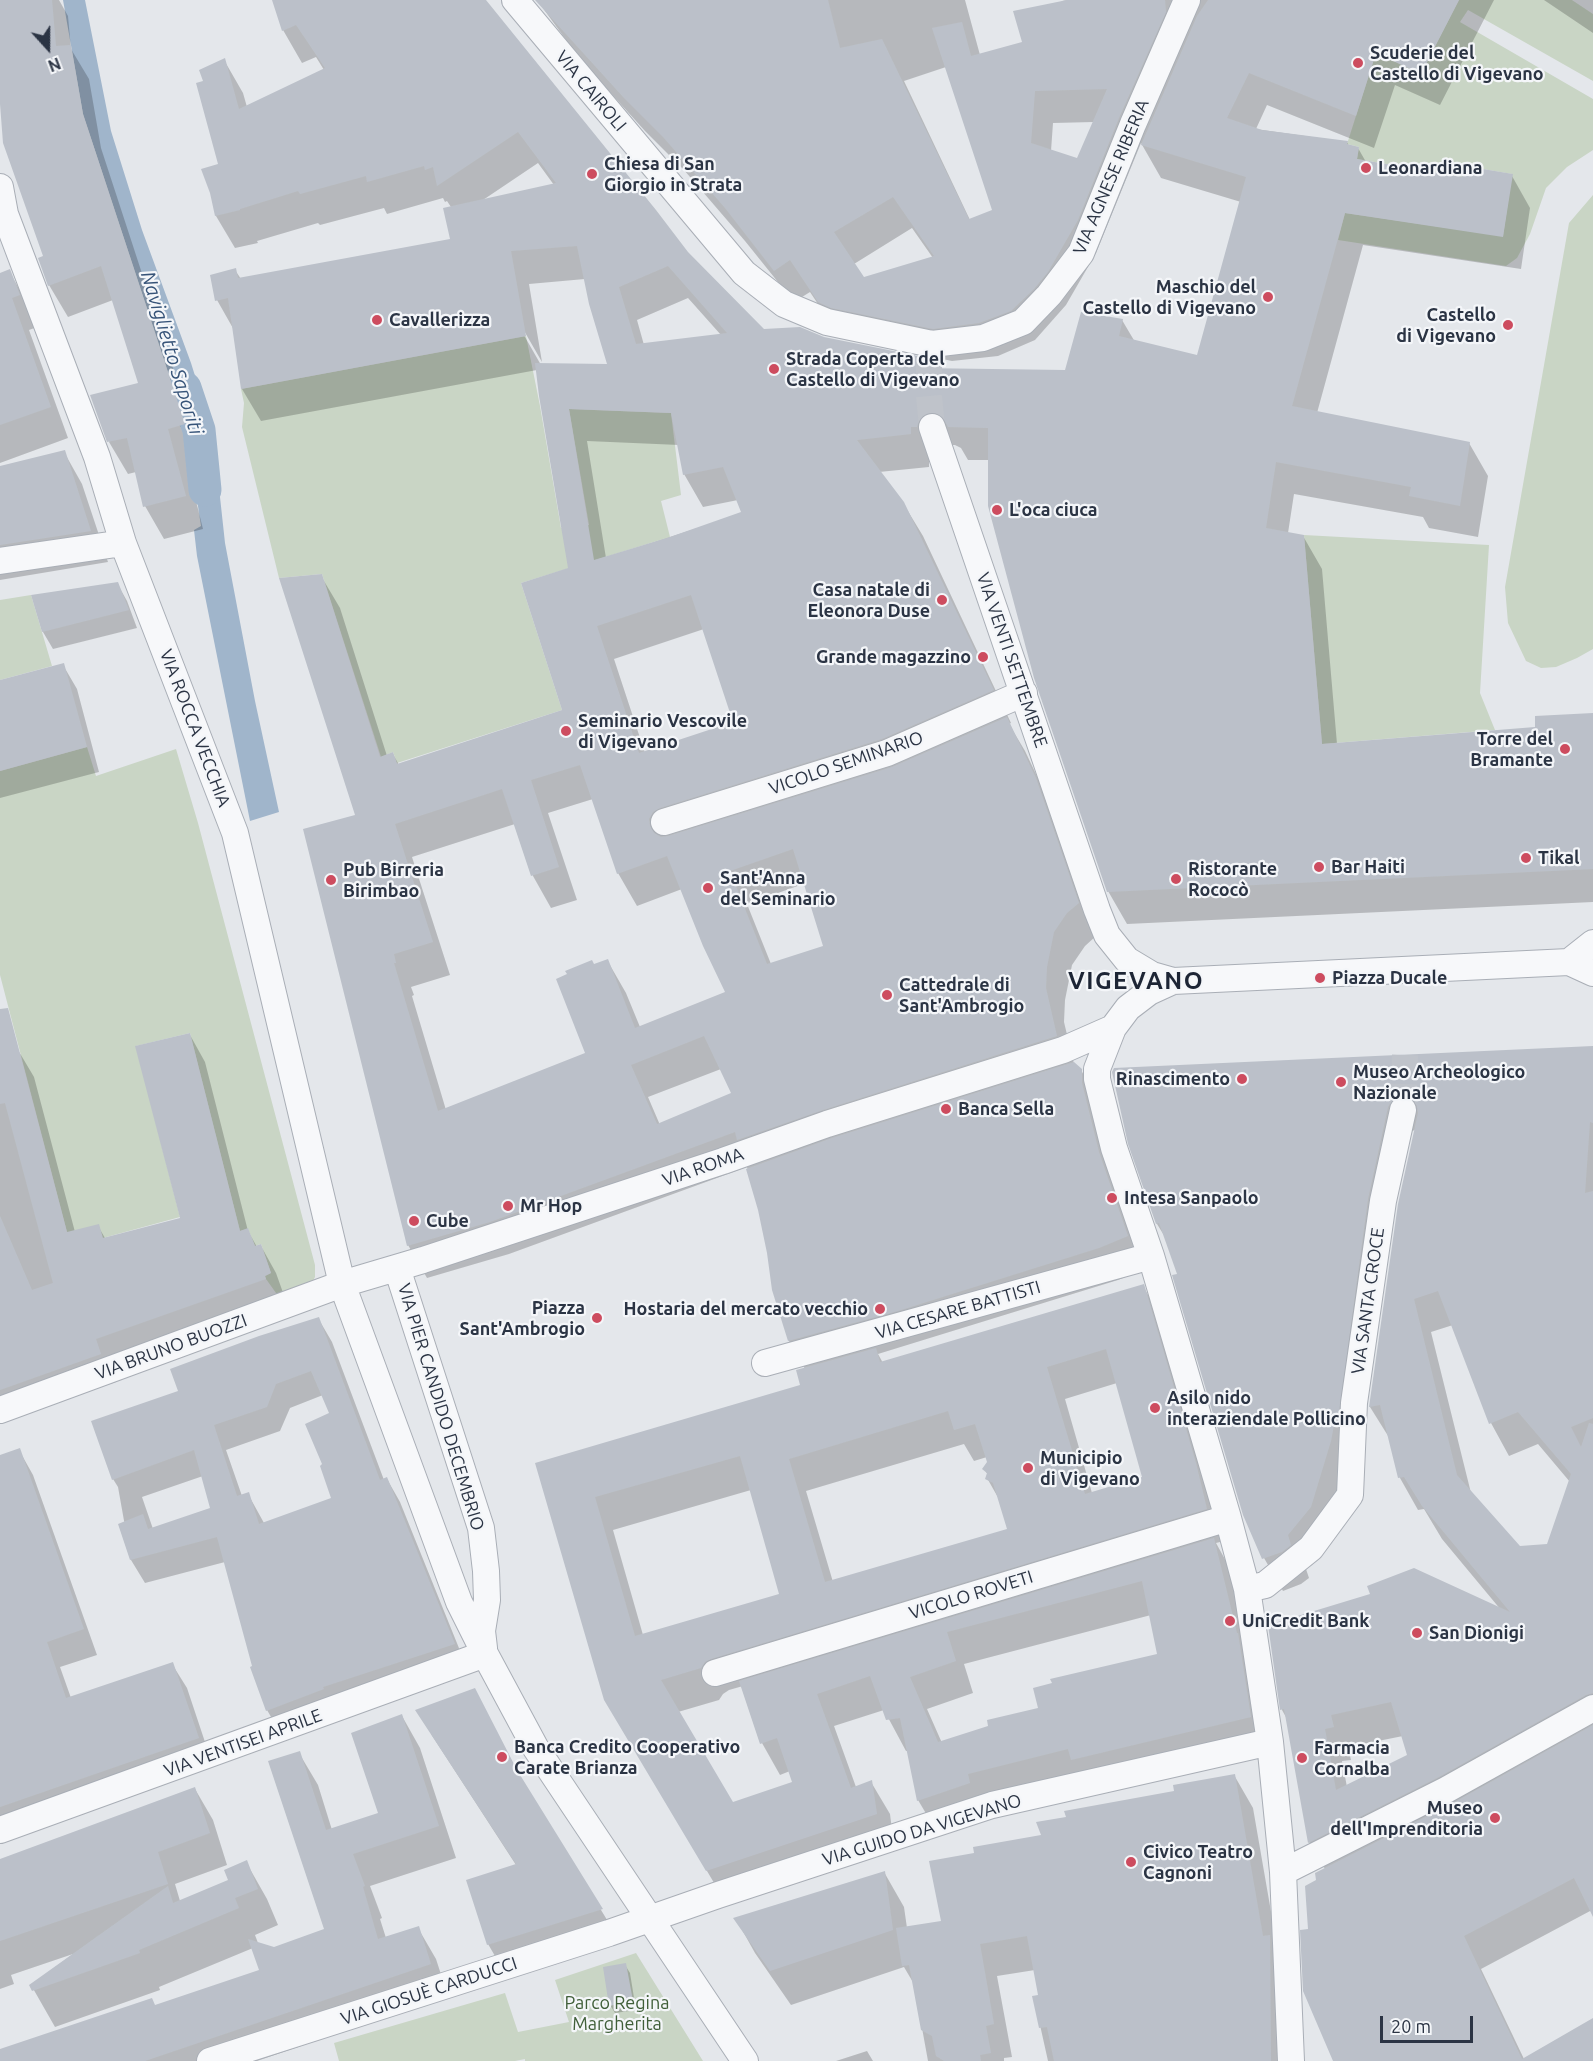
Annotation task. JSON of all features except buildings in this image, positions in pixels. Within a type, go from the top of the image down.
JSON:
[{"type":"street","name":"VIA CAIROLI","points":[[515,0],[744,273],[784,304],[827,322],[931,350]]},
{"type":"street","name":"VIA AGNESE RIBERIA","points":[[931,350],[983,338],[1023,322],[1049,295],[1081,253],[1133,124],[1188,0]]},
{"type":"street","name":"VIA ROCCA VECCHIA","points":[[0,187],[2,214],[97,456],[123,543],[235,833],[342,1284]]},
{"type":"street","name":"VIA VENTI SETTEMBRE","points":[[932,427],[1107,936],[1127,960],[1152,975],[1173,981]]},
{"type":"street","points":[[0,561],[123,543]]},
{"type":"street","name":"VICOLO SEMINARIO","points":[[664,822],[886,753],[1024,693]]},
{"type":"street","points":[[1569,962],[1593,943]]},
{"type":"street","points":[[1291,2061],[1283,1872],[1269,1742],[1246,1589],[1228,1518],[1151,1256],[1114,1148],[1097,1069],[1113,1028],[1128,1008],[1149,992],[1173,981],[1569,962],[1593,973]]},
{"type":"street","name":"VIA ROMA","points":[[342,1284],[723,1161],[827,1124],[1063,1050],[1113,1028]]},
{"type":"street","name":"VIA SANTA CROCE","points":[[1246,1589],[1264,1585],[1311,1548],[1350,1495],[1354,1403],[1383,1201],[1403,1110]]},
{"type":"street","name":"VIA CESARE BATTISTI","points":[[765,1363],[1151,1256]]},
{"type":"street","name":"VIA PIER CANDIDO DECEMBRIO","points":[[397,1268],[481,1528],[487,1600],[482,1631],[485,1654]]},
{"type":"street","name":"VIA BRUNO BUOZZI","points":[[0,1410],[342,1284]]},
{"type":"street","name":"VIA PIER CANDIDO DECEMBRIO","points":[[342,1284],[459,1602],[485,1654],[535,1747],[745,2061]]},
{"type":"street","name":"VICOLO ROVETI","points":[[715,1673],[1228,1518]]},
{"type":"street","name":"VIA VENTISEI APRILE","points":[[0,1830],[485,1654]]},
{"type":"street","points":[[1283,1872],[1446,1790],[1593,1708]]},
{"type":"street","name":"VIA GUIDO DA VIGEVANO","points":[[649,1919],[992,1805],[1269,1742]]},
{"type":"street","name":"VIA GIOSUÈ CARDUCCI","points":[[210,2061],[649,1919]]},
{"type":"green space","points":[[1459,0],[1572,0],[1593,14],[1593,81],[1468,10],[1460,22],[1593,99],[1593,150],[1567,167],[1546,188],[1530,234],[1517,258],[1506,266],[1338,240],[1345,213],[1503,236],[1512,174],[1465,166],[1462,177],[1357,159],[1359,147],[1347,144],[1376,53],[1421,73]]},
{"type":"green space","points":[[1593,195],[1593,649],[1556,667],[1541,668],[1526,661],[1508,623],[1505,587],[1569,223]]},
{"type":"green space","points":[[526,336],[561,528],[589,525],[569,409],[671,413],[681,495],[661,501],[670,537],[521,583],[562,710],[397,763],[393,752],[381,757],[322,574],[279,578],[242,427],[244,403],[241,389]]},
{"type":"green space","points":[[1304,535],[1489,545],[1480,693],[1495,730],[1322,744]]},
{"type":"green space","points":[[31,595],[52,666],[0,680],[0,600]]},
{"type":"green space","points":[[87,747],[96,776],[176,749],[198,823],[315,1265],[315,1277],[310,1287],[282,1296],[276,1293],[265,1276],[271,1273],[261,1244],[255,1246],[248,1229],[240,1231],[190,1033],[136,1046],[180,1217],[103,1238],[67,1232],[0,975],[0,771]]},
{"type":"green space","name":"Parco Regina Margherita","points":[[636,1953],[703,2061],[525,2061],[525,2059],[515,2061],[339,2061],[334,2043],[505,1993],[518,2032],[569,2022],[555,1980]]},
{"type":"water","points":[[63,0],[85,0],[111,131],[142,230],[191,363],[211,427],[186,433],[180,426],[169,375],[83,114]]},
{"type":"water","points":[[214,442],[225,543],[279,812],[250,821],[197,556],[194,530],[201,526],[189,447]]},
{"type":"waterway","name":"Naviglietto Saporiti","points":[[185,388],[199,430],[205,490]]},
{"type":"tunnel","points":[[929,357],[932,427]]},
{"type":"tunnel","points":[[1403,1110],[1405,1055]]},
{"type":"place","name":"Scuderie del Castello di Vigevano","points":[[1358,63]]},
{"type":"place","name":"Leonardiana","points":[[1366,168]]},
{"type":"place","name":"Chiesa di San Giorgio in Strata","points":[[592,174]]},
{"type":"place","name":"Maschio del Castello di Vigevano","points":[[1268,297]]},
{"type":"place","name":"Cavallerizza","points":[[377,320]]},
{"type":"place","name":"Castello di Vigevano","points":[[1508,325]]},
{"type":"place","name":"Strada Coperta del Castello di Vigevano","points":[[774,369]]},
{"type":"place","name":"L'oca ciuca","points":[[997,510]]},
{"type":"place","name":"Casa natale di Eleonora Duse","points":[[942,600]]},
{"type":"place","name":"Grande magazzino","points":[[983,657]]},
{"type":"place","name":"Seminario Vescovile di Vigevano","points":[[566,731]]},
{"type":"place","name":"Torre del Bramante","points":[[1565,749]]},
{"type":"place","name":"Tikal","points":[[1526,858]]},
{"type":"place","name":"Bar Haiti","points":[[1319,867]]},
{"type":"place","name":"Ristorante Rococò","points":[[1176,879]]},
{"type":"place","name":"Pub Birreria Birimbao","points":[[331,880]]},
{"type":"place","name":"Sant'Anna del Seminario","points":[[708,888]]},
{"type":"place","name":"Piazza Ducale","points":[[1320,978]]},
{"type":"place","name":"Cattedrale di Sant'Ambrogio","points":[[887,995]]},
{"type":"place","name":"Rinascimento","points":[[1242,1079]]},
{"type":"place","name":"Museo Archeologico Nazionale","points":[[1341,1082]]},
{"type":"place","name":"Banca Sella","points":[[946,1109]]},
{"type":"place","name":"Intesa Sanpaolo","points":[[1112,1198]]},
{"type":"place","name":"Mr Hop","points":[[508,1206]]},
{"type":"place","name":"Cube","points":[[414,1221]]},
{"type":"place","name":"Hostaria del mercato vecchio","points":[[880,1309]]},
{"type":"place","name":"Piazza Sant'Ambrogio","points":[[597,1318]]},
{"type":"place","name":"Asilo nido interaziendale Pollicino","points":[[1155,1408]]},
{"type":"place","name":"Municipio di Vigevano","points":[[1028,1468]]},
{"type":"place","name":"UniCredit Bank","points":[[1230,1621]]},
{"type":"place","name":"San Dionigi","points":[[1417,1633]]},
{"type":"place","name":"Banca Credito Cooperativo Carate Brianza","points":[[502,1757]]},
{"type":"place","name":"Farmacia Cornalba","points":[[1302,1758]]},
{"type":"place","name":"Museo dell'Imprenditoria","points":[[1495,1818]]},
{"type":"place","name":"Civico Teatro Cagnoni","points":[[1131,1862]]},
{"type":"district","name":"VIGEVANO","points":[[1136,981]]}]
